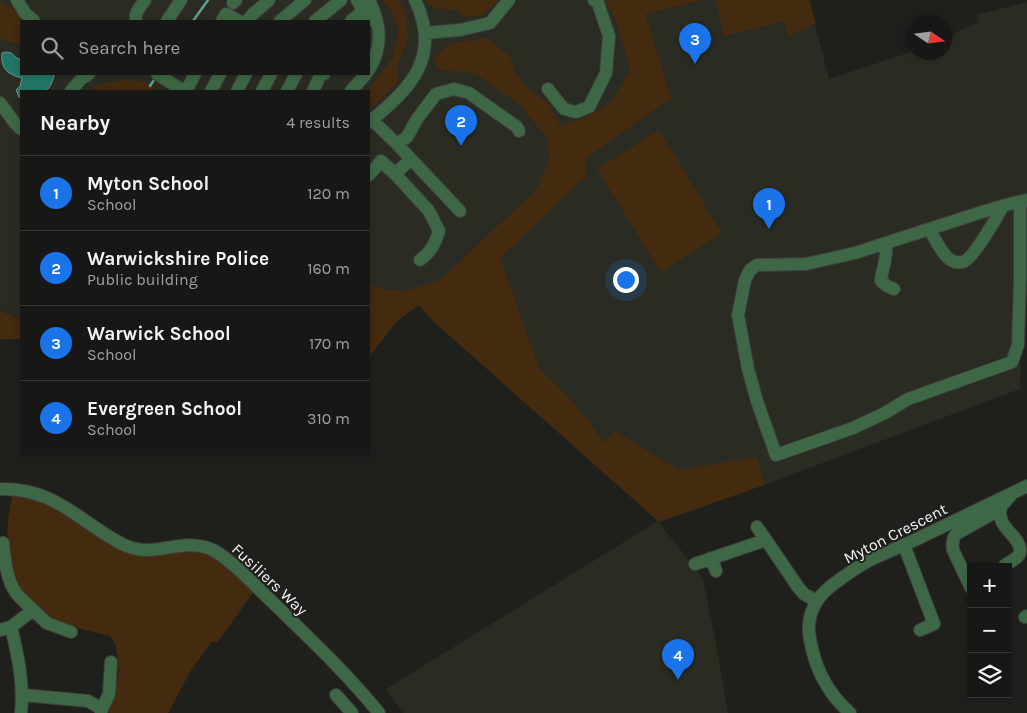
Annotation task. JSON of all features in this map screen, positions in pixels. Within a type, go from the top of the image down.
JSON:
[{"type":"street","points":[[17,0],[25,13],[33,20]]},
{"type":"street","points":[[136,20],[137,11],[145,0]]},
{"type":"street","points":[[168,20],[180,0]]},
{"type":"street","points":[[248,20],[269,0]]},
{"type":"street","points":[[281,20],[305,0]]},
{"type":"street","points":[[316,20],[341,0]]},
{"type":"street","points":[[415,0],[421,13],[425,33],[423,56],[406,88],[370,121],[397,144],[460,211]]},
{"type":"street","points":[[425,33],[460,30],[490,23],[509,0]]},
{"type":"street","points":[[548,89],[564,109],[576,112],[589,107],[606,73],[610,36],[598,3],[594,0]]},
{"type":"street","points":[[352,20],[364,8],[377,20],[379,39],[375,58],[370,68]]},
{"type":"street","points":[[223,20],[226,14],[237,20]]},
{"type":"street","points":[[72,90],[87,75]]},
{"type":"street","points":[[83,90],[94,75]]},
{"type":"street","points":[[159,75],[183,90]]},
{"type":"street","points":[[186,90],[194,75]]},
{"type":"street","points":[[212,90],[219,75]]},
{"type":"street","points":[[238,90],[245,75]]},
{"type":"street","points":[[263,90],[270,75]]},
{"type":"street","points":[[288,90],[295,75]]},
{"type":"street","points":[[313,90],[322,75]]},
{"type":"street","points":[[353,90],[365,75]]},
{"type":"street","points":[[397,144],[407,138],[417,119],[436,94],[454,89],[470,94],[520,131]]},
{"type":"street","points":[[0,103],[20,128]]},
{"type":"street","points":[[394,174],[411,159]]},
{"type":"street","points":[[370,174],[381,161],[429,211],[439,231],[433,248],[420,260]]},
{"type":"street","points":[[1023,201],[1018,345],[1012,362],[908,399],[885,413],[853,428],[776,455],[750,375],[738,315],[745,280],[752,268],[758,265],[806,264],[856,253],[1003,206],[1023,201]]},
{"type":"street","points":[[929,229],[949,259],[962,262],[973,253],[1003,206]]},
{"type":"street","points":[[886,243],[887,253],[881,272],[881,281],[894,289]]},
{"type":"street","name":"Myton Crescent","points":[[850,713],[838,702],[825,685],[808,636],[811,614],[817,601],[833,584],[863,564],[1027,486]]},
{"type":"street","name":"Fusiliers Way","points":[[0,489],[20,490],[48,498],[132,548],[143,551],[190,544],[214,550],[245,576],[319,647],[379,713]]},
{"type":"street","points":[[967,580],[953,550],[953,538],[956,534],[1001,508],[1013,493]]},
{"type":"street","points":[[1001,508],[1000,519],[1018,545],[1020,552],[1017,557],[1008,563]]},
{"type":"street","points":[[757,527],[798,587],[804,594],[817,601]]},
{"type":"street","points":[[695,564],[766,540]]},
{"type":"street","points":[[3,543],[7,570],[11,584],[16,592],[38,614],[54,626],[71,632]]},
{"type":"street","points":[[904,545],[934,624],[920,630]]},
{"type":"street","points":[[711,558],[716,571]]},
{"type":"street","points":[[21,713],[23,695],[18,654],[5,629],[38,614]]},
{"type":"street","points":[[23,695],[88,701],[101,711],[109,694],[110,662]]},
{"type":"street","points":[[336,695],[352,713]]},
{"type":"shaded area","points":[[0,0],[809,0],[829,79],[907,53],[907,60],[952,60],[952,38],[955,33],[979,22],[977,15],[1027,2],[1027,282],[1023,283],[1020,389],[764,485],[659,522],[703,579],[728,713],[403,713],[386,689],[658,521],[433,321],[419,305],[398,320],[370,356],[370,90],[20,90],[20,319],[0,309]]},
{"type":"shaded area","points":[[383,0],[399,0],[406,14],[408,39],[398,63],[397,83],[370,110],[369,90],[393,57],[399,31],[393,14]]},
{"type":"shaded area","points":[[425,0],[498,0],[482,16],[462,17],[459,9],[436,8]]},
{"type":"shaded area","points":[[605,0],[702,0],[645,14],[671,98],[585,159],[585,177],[500,258],[539,368],[568,396],[592,425],[603,443],[615,431],[679,470],[757,457],[764,485],[659,522],[433,321],[419,305],[398,320],[370,356],[370,285],[388,290],[407,291],[440,280],[537,189],[549,160],[547,138],[520,105],[476,74],[437,69],[434,58],[449,44],[488,38],[510,57],[516,73],[526,87],[548,103],[560,125],[584,118],[610,104],[630,69],[616,20]]},
{"type":"shaded area","points":[[716,0],[809,0],[816,23],[789,36],[784,21],[724,36]]},
{"type":"shaded area","points":[[0,1],[27,20],[20,20],[20,44],[5,41],[0,37]]},
{"type":"shaded area","points":[[2,53],[11,53],[20,59],[20,75],[54,75],[52,83],[47,90],[20,90],[20,98],[16,90],[20,86],[22,78],[6,70],[2,63]]},
{"type":"shaded area","points":[[126,80],[144,82],[157,90],[92,90],[95,85]]},
{"type":"shaded area","points":[[659,130],[722,233],[661,272],[597,169]]},
{"type":"shaded area","points":[[0,310],[20,319],[20,339],[0,339]]},
{"type":"shaded area","points":[[13,489],[31,492],[121,543],[196,545],[257,587],[217,643],[212,641],[190,672],[168,713],[109,713],[119,671],[116,646],[110,636],[48,619],[19,587],[13,577],[7,543],[8,520]]},
{"type":"waterway","points":[[194,20],[208,0]]},
{"type":"waterway","points":[[150,86],[156,77]]},
{"type":"place","name":"Warwick School","points":[[695,64]]},
{"type":"place","name":"Warwickshire Police","points":[[461,146]]},
{"type":"place","name":"Myton School","points":[[769,229]]},
{"type":"place","name":"Evergreen School","points":[[678,680]]}]
